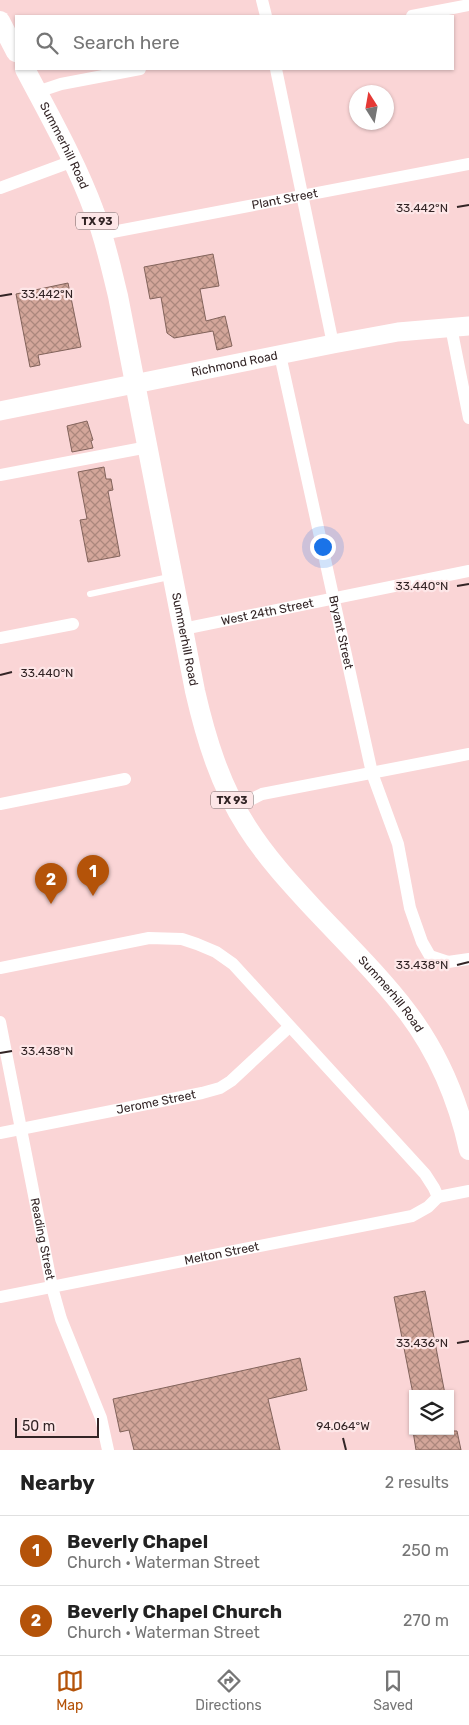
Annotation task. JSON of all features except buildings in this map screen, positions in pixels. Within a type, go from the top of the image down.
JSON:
[{"type":"main road","points":[[0,21],[15,50]]},
{"type":"main road","name":"Summerhill Road","points":[[26,70],[73,161],[102,234],[118,296],[205,734],[218,771],[247,827],[268,857],[386,987],[418,1028],[435,1056],[451,1090],[462,1121],[469,1150]]},
{"type":"street","points":[[262,0],[266,15]]},
{"type":"street","points":[[417,15],[469,5]]},
{"type":"street","points":[[37,92],[62,84],[135,70]]},
{"type":"street","points":[[276,70],[333,344]]},
{"type":"street","points":[[0,188],[73,161]]},
{"type":"street","name":"Plant Street","points":[[102,234],[469,164]]},
{"type":"street","points":[[460,326],[469,418]]},
{"type":"street","name":"Richmond Road","points":[[0,411],[333,344],[398,332],[460,326]]},
{"type":"street","name":"Bryant Street","points":[[280,355],[372,773],[398,844],[410,908],[422,942],[430,956],[448,962],[469,959]]},
{"type":"street","points":[[0,475],[148,447]]},
{"type":"street","name":"West 24th Street","points":[[183,629],[469,571]]},
{"type":"street","points":[[0,638],[73,624]]},
{"type":"street","points":[[236,807],[262,794],[469,754]]},
{"type":"street","points":[[0,804],[125,779]]},
{"type":"street","points":[[0,968],[149,938],[182,939],[216,952],[233,964],[425,1174],[438,1197],[469,1191]]},
{"type":"street","name":"Reading Street","points":[[0,1022],[52,1287],[61,1319],[101,1418],[108,1450]]},
{"type":"street","name":"Jerome Street","points":[[0,1133],[220,1088],[231,1081],[289,1027]]},
{"type":"street","name":"Melton Street","points":[[0,1297],[412,1216],[428,1207],[438,1197]]},
{"type":"lane","points":[[90,594],[173,576]]},
{"type":"place","name":"Beverly Chapel","points":[[93,896]]},
{"type":"place","name":"Beverly Chapel Church","points":[[51,904]]}]
